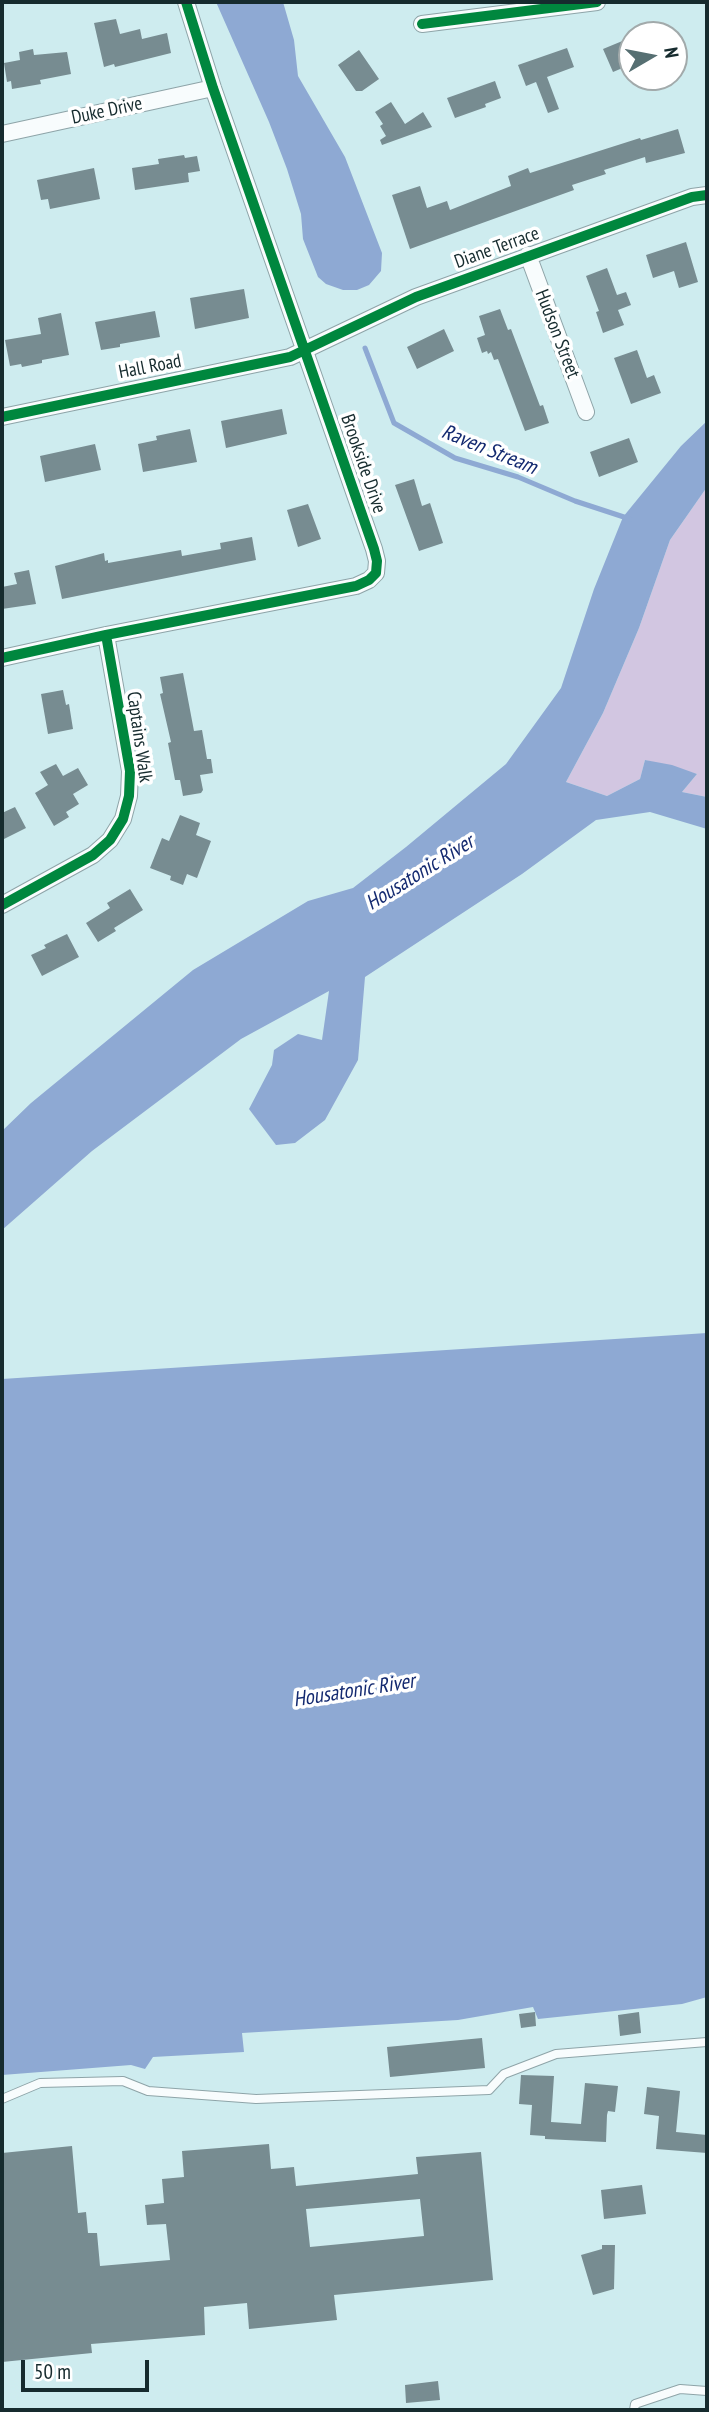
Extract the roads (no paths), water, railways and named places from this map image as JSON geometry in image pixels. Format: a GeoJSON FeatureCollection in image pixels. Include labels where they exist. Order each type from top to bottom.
{"type":"FeatureCollection","features":[{"type":"Feature","properties":{"kind":"street","name":"Brookside Drive"},"geometry":{"type":"LineString","coordinates":[[2,658],[356,586],[373,577],[377,567],[376,555],[213,88],[186,2]]}},
{"type":"Feature","properties":{"kind":"street"},"geometry":{"type":"LineString","coordinates":[[422,24],[597,2]]}},
{"type":"Feature","properties":{"kind":"street","name":"Duke Drive"},"geometry":{"type":"LineString","coordinates":[[2,134],[213,88]]}},
{"type":"Feature","properties":{"kind":"street","name":"Diane Terrace"},"geometry":{"type":"LineString","coordinates":[[304,351],[416,297],[692,197],[707,195]]}},
{"type":"Feature","properties":{"kind":"street","name":"Hudson Street"},"geometry":{"type":"LineString","coordinates":[[528,255],[586,412]]}},
{"type":"Feature","properties":{"kind":"street","name":"Hall Road"},"geometry":{"type":"LineString","coordinates":[[2,416],[290,357],[304,351]]}},
{"type":"Feature","properties":{"kind":"street","name":"Captains Walk"},"geometry":{"type":"LineString","coordinates":[[2,905],[102,849],[117,829],[127,809],[130,771],[106,635]]}},
{"type":"Feature","properties":{"kind":"lane"},"geometry":{"type":"LineString","coordinates":[[2,2099],[40,2083],[123,2081],[148,2091],[257,2099],[489,2090],[504,2074],[556,2054],[707,2042]]}},
{"type":"Feature","properties":{"kind":"lane"},"geometry":{"type":"LineString","coordinates":[[634,2410],[635,2404],[680,2389],[707,2391]]}},
{"type":"Feature","properties":{"kind":"water"},"geometry":{"type":"Polygon","coordinates":[[[216,2],[283,2],[294,40],[298,76],[345,157],[382,253],[381,271],[369,285],[357,290],[343,290],[326,284],[318,277],[303,239],[301,214],[287,169],[216,2]]]}},
{"type":"Feature","properties":{"kind":"water","name":"Housatonic River"},"geometry":{"type":"Polygon","coordinates":[[[707,421],[707,487],[670,540],[639,628],[603,713],[566,782],[607,796],[640,779],[645,760],[672,765],[697,774],[682,792],[707,797],[707,829],[650,812],[596,820],[522,874],[365,977],[358,1060],[325,1120],[295,1143],[276,1145],[249,1109],[272,1065],[274,1050],[298,1034],[322,1040],[329,991],[241,1039],[92,1151],[2,1230],[2,1131],[31,1103],[193,970],[308,901],[353,888],[506,764],[561,688],[594,589],[623,517],[681,446],[707,421]]]}},
{"type":"Feature","properties":{"kind":"water","name":"Housatonic River"},"geometry":{"type":"Polygon","coordinates":[[[707,1333],[707,1997],[682,2004],[538,2019],[533,2007],[458,2020],[242,2033],[244,2052],[153,2057],[145,2069],[131,2065],[2,2075],[2,1379],[707,1333]]]}},
{"type":"Feature","properties":{"kind":"waterway","name":"Raven Stream"},"geometry":{"type":"LineString","coordinates":[[365,348],[394,423],[455,458],[518,477],[575,501],[630,519]]}}]}
